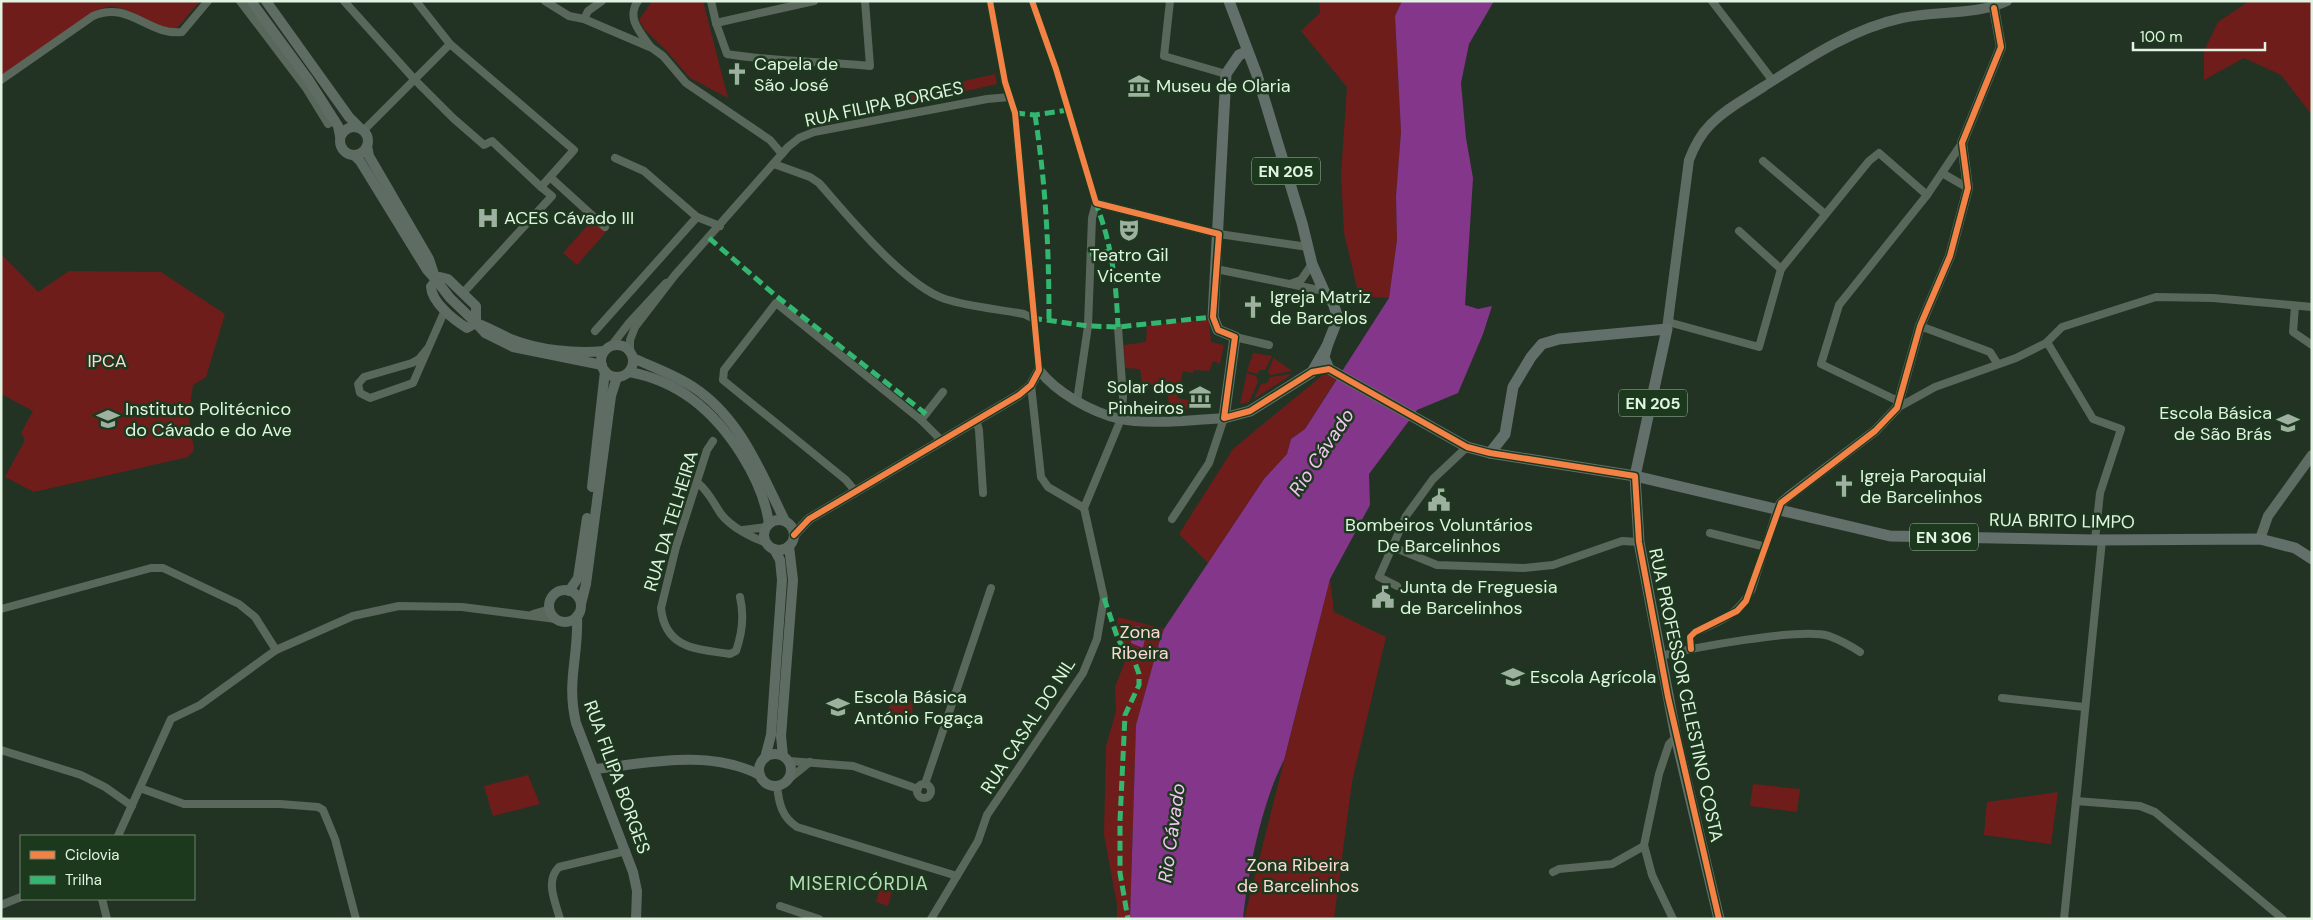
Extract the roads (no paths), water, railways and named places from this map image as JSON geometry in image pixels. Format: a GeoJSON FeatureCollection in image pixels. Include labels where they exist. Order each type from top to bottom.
{"type":"FeatureCollection","features":[{"type":"Feature","properties":{"kind":"main road"},"geometry":{"type":"LineString","coordinates":[[251,1],[334,120],[340,136],[339,142],[342,149],[354,155],[360,161],[427,270],[453,302],[485,333],[513,348],[603,368],[617,377]]}},
{"type":"Feature","properties":{"kind":"main road"},"geometry":{"type":"LineString","coordinates":[[266,1],[349,117],[368,137],[369,156],[429,259],[436,280]]}},
{"type":"Feature","properties":{"kind":"main road","name":"EN 205"},"geometry":{"type":"LineString","coordinates":[[1224,418],[1250,411],[1312,372],[1331,370],[1324,357],[1338,318],[1333,303],[1324,291],[1312,264],[1260,84],[1229,1]]}},
{"type":"Feature","properties":{"kind":"main road"},"geometry":{"type":"LineString","coordinates":[[1777,510],[1781,503],[1789,496],[1875,431],[1898,404],[1920,326],[1950,256],[1968,188],[1962,143],[2001,47],[1994,8],[2007,1]]}},
{"type":"Feature","properties":{"kind":"main road","name":"RUA PROFESSOR CELESTINO COSTA"},"geometry":{"type":"LineString","coordinates":[[1719,919],[1676,737],[1638,542],[1635,476],[1668,326],[1689,160],[1697,142],[1710,124],[1726,110],[1822,50],[1869,27],[1904,18],[1994,8]]}},
{"type":"Feature","properties":{"kind":"main road"},"geometry":{"type":"LineString","coordinates":[[595,769],[688,760],[742,766],[760,775],[766,784],[777,786],[789,779],[792,770],[786,758],[781,736],[793,580],[789,546],[794,535],[809,520],[1019,395],[1031,385],[1039,370],[1047,381],[1077,401],[1121,419],[1224,418],[1235,337],[1218,330],[1213,317],[1219,234],[1226,74],[1239,55],[1248,51]]}},
{"type":"Feature","properties":{"kind":"main road"},"geometry":{"type":"LineString","coordinates":[[340,136],[349,127],[361,129]]}},
{"type":"Feature","properties":{"kind":"main road"},"geometry":{"type":"LineString","coordinates":[[354,155],[364,152],[367,146]]}},
{"type":"Feature","properties":{"kind":"main road"},"geometry":{"type":"LineString","coordinates":[[440,277],[448,280],[476,306],[476,323],[467,328],[445,310],[431,291],[436,280],[440,277]]}},
{"type":"Feature","properties":{"kind":"main road"},"geometry":{"type":"LineString","coordinates":[[476,323],[529,345],[580,352],[621,345],[632,354],[699,391],[724,416],[755,457],[794,535]]}},
{"type":"Feature","properties":{"kind":"main road"},"geometry":{"type":"LineString","coordinates":[[1490,453],[1505,434],[1513,387],[1530,357],[1542,344],[1559,339],[1668,326]]}},
{"type":"Feature","properties":{"kind":"main road","name":"EN 205"},"geometry":{"type":"LineString","coordinates":[[1312,372],[1327,346]]}},
{"type":"Feature","properties":{"kind":"main road"},"geometry":{"type":"LineString","coordinates":[[569,591],[578,578],[590,503],[603,368],[608,348]]}},
{"type":"Feature","properties":{"kind":"main road"},"geometry":{"type":"LineString","coordinates":[[629,372],[632,354]]}},
{"type":"Feature","properties":{"kind":"main road","name":"RUA BRITO LIMPO"},"geometry":{"type":"LineString","coordinates":[[1331,370],[1467,447],[1490,453],[1635,476],[1890,536],[2098,540],[2260,540],[2295,548],[2312,559]]}},
{"type":"Feature","properties":{"kind":"main road"},"geometry":{"type":"LineString","coordinates":[[558,620],[570,621],[577,616],[586,584],[611,396],[617,377],[629,372],[650,376],[668,384],[692,399],[731,440],[759,484],[766,506],[768,526]]}},
{"type":"Feature","properties":{"kind":"main road"},"geometry":{"type":"LineString","coordinates":[[2260,540],[2268,516],[2312,455]]}},
{"type":"Feature","properties":{"kind":"main road"},"geometry":{"type":"LineString","coordinates":[[760,775],[771,735],[782,580],[780,560],[764,534],[768,526],[777,520],[786,522],[809,520]]}},
{"type":"Feature","properties":{"kind":"main road"},"geometry":{"type":"LineString","coordinates":[[771,546],[783,549],[789,546]]}},
{"type":"Feature","properties":{"kind":"main road"},"geometry":{"type":"LineString","coordinates":[[576,646],[571,632],[558,620],[550,609],[554,595],[561,591],[569,591],[577,596],[581,604]]}},
{"type":"Feature","properties":{"kind":"main road","name":"RUA FILIPA BORGES"},"geometry":{"type":"LineString","coordinates":[[577,616],[576,646],[571,680],[571,703],[576,723],[626,851],[637,891],[636,919]]}},
{"type":"Feature","properties":{"kind":"main road"},"geometry":{"type":"LineString","coordinates":[[742,766],[763,760],[774,754],[786,758]]}},
{"type":"Feature","properties":{"kind":"street"},"geometry":{"type":"LineString","coordinates":[[1,80],[93,16],[106,10],[116,11],[171,33],[182,32],[208,1]]}},
{"type":"Feature","properties":{"kind":"street"},"geometry":{"type":"LineString","coordinates":[[240,1],[306,88],[328,124],[334,120]]}},
{"type":"Feature","properties":{"kind":"street"},"geometry":{"type":"LineString","coordinates":[[344,1],[452,118],[484,145],[492,141],[552,196],[463,293]]}},
{"type":"Feature","properties":{"kind":"street"},"geometry":{"type":"LineString","coordinates":[[416,1],[450,44],[574,150],[541,187]]}},
{"type":"Feature","properties":{"kind":"street"},"geometry":{"type":"LineString","coordinates":[[545,1],[570,16],[584,19],[652,48],[663,56],[686,83],[770,140],[782,154]]}},
{"type":"Feature","properties":{"kind":"street"},"geometry":{"type":"LineString","coordinates":[[584,19],[588,11],[602,1]]}},
{"type":"Feature","properties":{"kind":"street"},"geometry":{"type":"LineString","coordinates":[[638,1],[634,8],[633,20],[652,48]]}},
{"type":"Feature","properties":{"kind":"street"},"geometry":{"type":"LineString","coordinates":[[711,1],[716,23],[727,54],[764,60],[806,60],[870,66],[865,1]]}},
{"type":"Feature","properties":{"kind":"street"},"geometry":{"type":"LineString","coordinates":[[716,23],[814,1]]}},
{"type":"Feature","properties":{"kind":"street"},"geometry":{"type":"LineString","coordinates":[[990,1],[1015,113],[1028,240],[1032,318],[1039,370]]}},
{"type":"Feature","properties":{"kind":"street"},"geometry":{"type":"LineString","coordinates":[[1170,1],[1164,56],[1226,74]]}},
{"type":"Feature","properties":{"kind":"street"},"geometry":{"type":"LineString","coordinates":[[1712,1],[1773,81]]}},
{"type":"Feature","properties":{"kind":"street"},"geometry":{"type":"LineString","coordinates":[[361,129],[415,80],[450,44]]}},
{"type":"Feature","properties":{"kind":"street","name":"RUA FILIPA BORGES"},"geometry":{"type":"LineString","coordinates":[[632,354],[630,340],[635,327],[675,275],[782,154],[799,138],[814,132],[987,99],[1010,97]]}},
{"type":"Feature","properties":{"kind":"street"},"geometry":{"type":"LineString","coordinates":[[1962,143],[1926,194],[1839,304],[1821,364],[1898,404],[1935,387],[1997,363],[2016,358],[2047,342],[2062,327],[2156,297],[2213,298],[2312,307]]}},
{"type":"Feature","properties":{"kind":"street"},"geometry":{"type":"LineString","coordinates":[[1668,326],[1760,347],[1782,269],[1824,214],[1874,155],[1879,153],[1926,194]]}},
{"type":"Feature","properties":{"kind":"street"},"geometry":{"type":"LineString","coordinates":[[615,158],[644,171],[697,217],[720,226]]}},
{"type":"Feature","properties":{"kind":"street"},"geometry":{"type":"LineString","coordinates":[[1763,161],[1824,214]]}},
{"type":"Feature","properties":{"kind":"street"},"geometry":{"type":"LineString","coordinates":[[774,164],[810,177],[819,184],[893,262],[932,293],[944,298],[1024,314],[1032,318]]}},
{"type":"Feature","properties":{"kind":"street"},"geometry":{"type":"LineString","coordinates":[[1942,173],[1968,188]]}},
{"type":"Feature","properties":{"kind":"street"},"geometry":{"type":"LineString","coordinates":[[550,177],[605,227]]}},
{"type":"Feature","properties":{"kind":"street"},"geometry":{"type":"LineString","coordinates":[[1077,401],[1088,326],[1092,218],[1096,203],[1219,234],[1308,247]]}},
{"type":"Feature","properties":{"kind":"street"},"geometry":{"type":"LineString","coordinates":[[595,331],[697,217]]}},
{"type":"Feature","properties":{"kind":"street"},"geometry":{"type":"LineString","coordinates":[[1738,230],[1782,269]]}},
{"type":"Feature","properties":{"kind":"street"},"geometry":{"type":"LineString","coordinates":[[1290,284],[1301,280],[1312,264]]}},
{"type":"Feature","properties":{"kind":"street"},"geometry":{"type":"LineString","coordinates":[[1216,269],[1324,291]]}},
{"type":"Feature","properties":{"kind":"street","name":"RUA FILIPA BORGES"},"geometry":{"type":"LineString","coordinates":[[608,348],[656,292],[675,275]]}},
{"type":"Feature","properties":{"kind":"street"},"geometry":{"type":"LineString","coordinates":[[856,492],[846,480],[723,380],[724,370],[776,303],[921,420],[941,440]]}},
{"type":"Feature","properties":{"kind":"street"},"geometry":{"type":"LineString","coordinates":[[2295,306],[2293,332],[2312,345]]}},
{"type":"Feature","properties":{"kind":"street"},"geometry":{"type":"LineString","coordinates":[[428,348],[412,363],[364,377],[358,384],[360,393],[370,398],[410,386],[416,380],[445,310]]}},
{"type":"Feature","properties":{"kind":"street"},"geometry":{"type":"LineString","coordinates":[[1920,326],[1990,352],[1997,363]]}},
{"type":"Feature","properties":{"kind":"street"},"geometry":{"type":"LineString","coordinates":[[1031,385],[1041,477],[1048,487],[1084,508],[1121,419],[1123,397],[1118,327]]}},
{"type":"Feature","properties":{"kind":"street"},"geometry":{"type":"LineString","coordinates":[[1235,337],[1269,345]]}},
{"type":"Feature","properties":{"kind":"street"},"geometry":{"type":"LineString","coordinates":[[2047,342],[2093,419],[2121,428],[2100,493],[2098,540],[2084,707],[2064,919]]}},
{"type":"Feature","properties":{"kind":"street"},"geometry":{"type":"LineString","coordinates":[[921,420],[943,392]]}},
{"type":"Feature","properties":{"kind":"street"},"geometry":{"type":"LineString","coordinates":[[1172,519],[1209,463],[1224,418]]}},
{"type":"Feature","properties":{"kind":"street"},"geometry":{"type":"LineString","coordinates":[[976,420],[979,430],[983,493]]}},
{"type":"Feature","properties":{"kind":"street","name":"RUA DA TELHEIRA"},"geometry":{"type":"LineString","coordinates":[[713,441],[707,450],[698,483],[676,546],[660,608],[665,625],[679,642],[690,648],[730,654],[736,651],[738,645],[743,612],[740,598]]}},
{"type":"Feature","properties":{"kind":"street"},"geometry":{"type":"LineString","coordinates":[[1396,586],[1379,577],[1406,516],[1433,479],[1467,447]]}},
{"type":"Feature","properties":{"kind":"street"},"geometry":{"type":"LineString","coordinates":[[698,483],[708,491],[726,518],[771,546]]}},
{"type":"Feature","properties":{"kind":"street","name":"RUA CASAL DO NIL"},"geometry":{"type":"LineString","coordinates":[[931,919],[978,841],[987,815],[1083,673],[1097,639],[1104,598],[1084,508]]}},
{"type":"Feature","properties":{"kind":"street"},"geometry":{"type":"LineString","coordinates":[[1691,650],[1690,637],[1695,632],[1737,612],[1746,601],[1766,547],[1777,510]]}},
{"type":"Feature","properties":{"kind":"street"},"geometry":{"type":"LineString","coordinates":[[743,530],[768,526]]}},
{"type":"Feature","properties":{"kind":"street"},"geometry":{"type":"LineString","coordinates":[[1710,533],[1766,547]]}},
{"type":"Feature","properties":{"kind":"street"},"geometry":{"type":"LineString","coordinates":[[1392,547],[1437,565],[1523,568],[1553,564],[1622,541],[1638,542]]}},
{"type":"Feature","properties":{"kind":"street"},"geometry":{"type":"LineString","coordinates":[[1,608],[151,568],[163,568],[239,604],[256,617],[276,650]]}},
{"type":"Feature","properties":{"kind":"street"},"geometry":{"type":"LineString","coordinates":[[786,758],[853,766],[921,786],[991,588]]}},
{"type":"Feature","properties":{"kind":"street"},"geometry":{"type":"LineString","coordinates":[[118,835],[171,719],[200,705],[276,650],[353,616],[400,606],[462,607],[558,620]]}},
{"type":"Feature","properties":{"kind":"street"},"geometry":{"type":"LineString","coordinates":[[528,616],[550,609]]}},
{"type":"Feature","properties":{"kind":"street"},"geometry":{"type":"LineString","coordinates":[[1660,656],[1807,634],[1828,636],[1860,652]]}},
{"type":"Feature","properties":{"kind":"street"},"geometry":{"type":"LineString","coordinates":[[2002,698],[2084,707]]}},
{"type":"Feature","properties":{"kind":"street"},"geometry":{"type":"LineString","coordinates":[[1673,919],[1652,875],[1644,846],[1659,774],[1669,744],[1676,737]]}},
{"type":"Feature","properties":{"kind":"street"},"geometry":{"type":"LineString","coordinates":[[1,750],[80,775],[105,787],[132,806]]}},
{"type":"Feature","properties":{"kind":"street"},"geometry":{"type":"LineString","coordinates":[[789,779],[810,762]]}},
{"type":"Feature","properties":{"kind":"street"},"geometry":{"type":"LineString","coordinates":[[777,786],[782,811],[788,821],[797,827],[957,876]]}},
{"type":"Feature","properties":{"kind":"street"},"geometry":{"type":"LineString","coordinates":[[140,788],[184,804],[280,804],[318,807],[323,810],[335,839],[356,919]]}},
{"type":"Feature","properties":{"kind":"street"},"geometry":{"type":"LineString","coordinates":[[2076,801],[2140,806],[2154,812],[2283,919]]}},
{"type":"Feature","properties":{"kind":"street"},"geometry":{"type":"LineString","coordinates":[[1553,872],[1559,869],[1612,864],[1644,846]]}},
{"type":"Feature","properties":{"kind":"street"},"geometry":{"type":"LineString","coordinates":[[560,919],[550,881],[552,874],[559,867],[626,851]]}},
{"type":"Feature","properties":{"kind":"street"},"geometry":{"type":"LineString","coordinates":[[1,905],[20,896]]}},
{"type":"Feature","properties":{"kind":"street"},"geometry":{"type":"LineString","coordinates":[[102,900],[107,919]]}},
{"type":"Feature","properties":{"kind":"street"},"geometry":{"type":"LineString","coordinates":[[780,906],[819,919]]}},
{"type":"Feature","properties":{"kind":"water","name":"Rio Cávado"},"geometry":{"type":"Polygon","coordinates":[[[1402,1],[1494,1],[1469,44],[1461,83],[1466,138],[1473,178],[1465,305],[1478,309],[1492,306],[1483,334],[1458,393],[1417,410],[1369,474],[1370,505],[1330,579],[1284,760],[1269,796],[1257,837],[1248,880],[1243,919],[1130,919],[1136,725],[1164,629],[1264,479],[1287,454],[1291,439],[1305,429],[1389,298],[1397,240],[1396,196],[1401,132],[1395,16],[1402,1]]]}},
{"type":"Feature","properties":{"kind":"water"},"geometry":{"type":"Polygon","coordinates":[[[1135,626],[1147,628],[1143,648],[1131,643],[1135,626]]]}},
{"type":"Feature","properties":{"kind":"place","name":"Capela de São José"},"geometry":{"type":"Point","coordinates":[737,74]}},
{"type":"Feature","properties":{"kind":"place","name":"Museu de Olaria"},"geometry":{"type":"Point","coordinates":[1139,86]}},
{"type":"Feature","properties":{"kind":"place","name":"ACES Cávado III"},"geometry":{"type":"Point","coordinates":[488,218]}},
{"type":"Feature","properties":{"kind":"place","name":"Teatro Gil Vicente"},"geometry":{"type":"Point","coordinates":[1129,230]}},
{"type":"Feature","properties":{"kind":"place","name":"Igreja Matriz de Barcelos"},"geometry":{"type":"Point","coordinates":[1253,307]}},
{"type":"Feature","properties":{"kind":"place","name":"Solar dos Pinheiros"},"geometry":{"type":"Point","coordinates":[1200,397]}},
{"type":"Feature","properties":{"kind":"place","name":"Instituto Politécnico do Cávado e do Ave"},"geometry":{"type":"Point","coordinates":[108,419]}},
{"type":"Feature","properties":{"kind":"place","name":"Escola Básica de São Brás"},"geometry":{"type":"Point","coordinates":[2288,423]}},
{"type":"Feature","properties":{"kind":"place","name":"Igreja Paroquial de Barcelinhos"},"geometry":{"type":"Point","coordinates":[1844,486]}},
{"type":"Feature","properties":{"kind":"place","name":"Bombeiros Voluntários De Barcelinhos"},"geometry":{"type":"Point","coordinates":[1439,500]}},
{"type":"Feature","properties":{"kind":"place","name":"Junta de Freguesia de Barcelinhos"},"geometry":{"type":"Point","coordinates":[1383,597]}},
{"type":"Feature","properties":{"kind":"place","name":"Escola Agrícola"},"geometry":{"type":"Point","coordinates":[1513,677]}},
{"type":"Feature","properties":{"kind":"place","name":"Escola Básica António Fogaça"},"geometry":{"type":"Point","coordinates":[838,707]}},
{"type":"Feature","properties":{"kind":"district","name":"MISERICÓRDIA"},"geometry":{"type":"Point","coordinates":[859,883]}},
{"type":"Feature","properties":{"kind":"park label","name":"IPCA"},"geometry":{"type":"Point","coordinates":[107,361]}},
{"type":"Feature","properties":{"kind":"park label","name":"Zona Ribeira"},"geometry":{"type":"Point","coordinates":[1140,642]}},
{"type":"Feature","properties":{"kind":"park label","name":"Zona Ribeira de Barcelinhos"},"geometry":{"type":"Point","coordinates":[1298,875]}}]}
